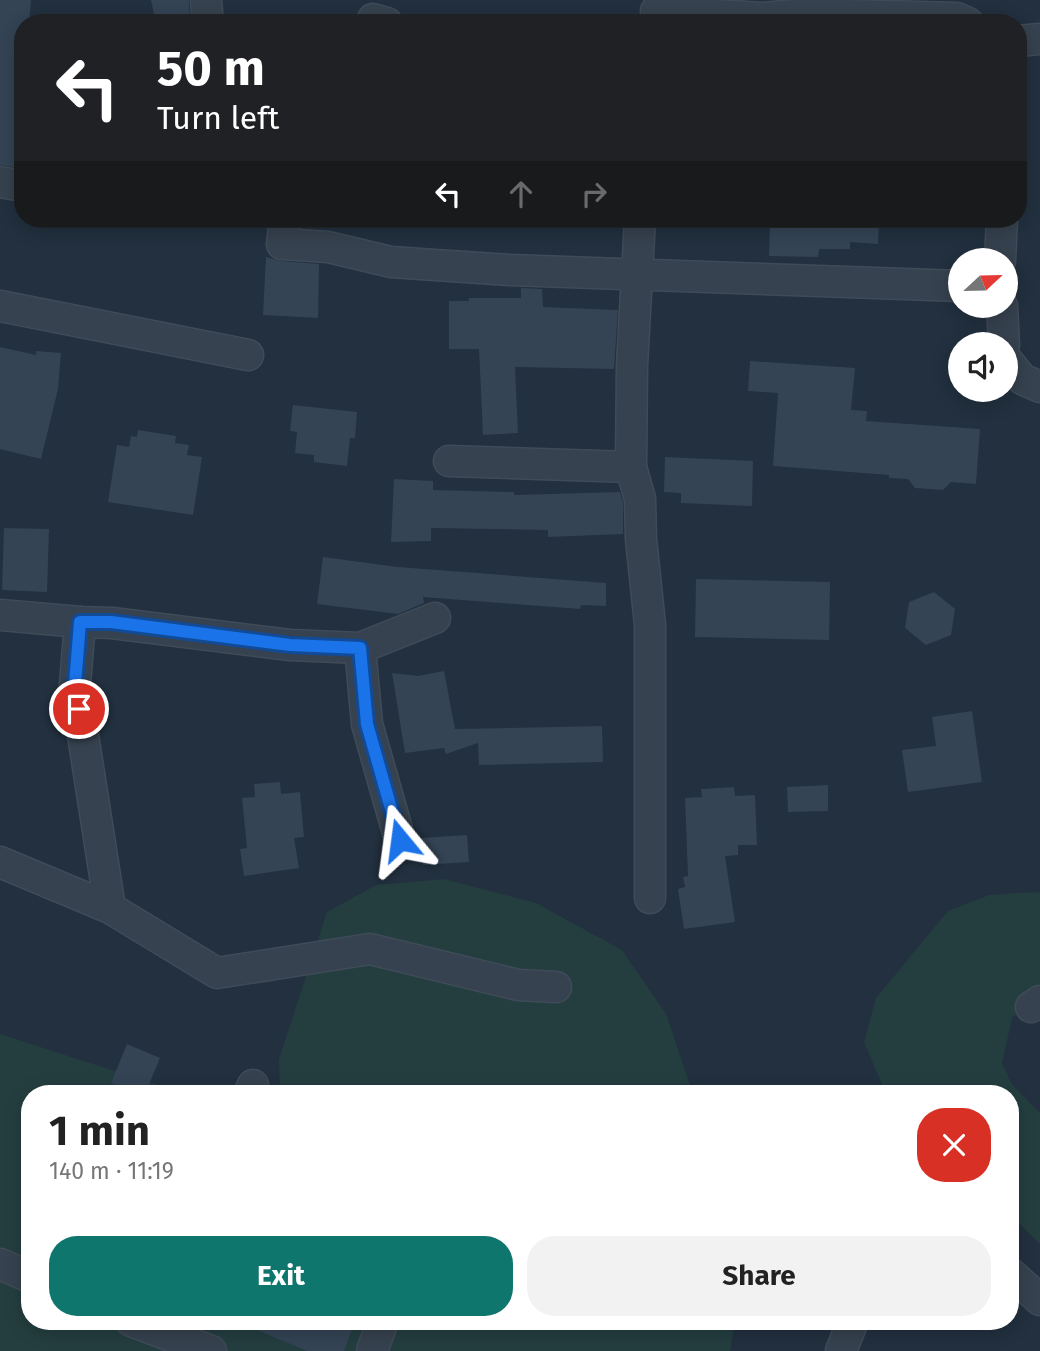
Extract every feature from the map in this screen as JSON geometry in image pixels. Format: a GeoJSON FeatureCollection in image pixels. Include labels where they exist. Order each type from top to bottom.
{"type":"FeatureCollection","features":[{"type":"Feature","properties":{"kind":"street"},"geometry":{"type":"LineString","coordinates":[[656,11],[701,14]]}},
{"type":"Feature","properties":{"kind":"street"},"geometry":{"type":"LineString","coordinates":[[284,228],[282,244],[328,247],[391,262],[636,276],[948,286]]}},
{"type":"Feature","properties":{"kind":"street"},"geometry":{"type":"LineString","coordinates":[[639,228],[632,366],[631,467],[640,499],[641,539],[650,625],[650,898]]}},
{"type":"Feature","properties":{"kind":"street"},"geometry":{"type":"LineString","coordinates":[[1001,248],[1002,228]]}},
{"type":"Feature","properties":{"kind":"street"},"geometry":{"type":"LineString","coordinates":[[0,306],[248,355]]}},
{"type":"Feature","properties":{"kind":"street"},"geometry":{"type":"LineString","coordinates":[[1018,374],[1022,379],[1040,387]]}},
{"type":"Feature","properties":{"kind":"street"},"geometry":{"type":"LineString","coordinates":[[449,461],[631,467]]}},
{"type":"Feature","properties":{"kind":"street"},"geometry":{"type":"LineString","coordinates":[[0,615],[111,622],[290,645],[360,648],[435,618]]}},
{"type":"Feature","properties":{"kind":"street"},"geometry":{"type":"LineString","coordinates":[[80,622],[75,684],[110,908]]}},
{"type":"Feature","properties":{"kind":"street"},"geometry":{"type":"LineString","coordinates":[[360,648],[367,724],[400,840]]}},
{"type":"Feature","properties":{"kind":"street"},"geometry":{"type":"LineString","coordinates":[[0,862],[110,908],[217,973],[370,949],[518,985],[556,987]]}},
{"type":"Feature","properties":{"kind":"street"},"geometry":{"type":"LineString","coordinates":[[0,1264],[21,1273]]}},
{"type":"Feature","properties":{"kind":"street"},"geometry":{"type":"LineString","coordinates":[[1019,1281],[1040,1300]]}},
{"type":"Feature","properties":{"kind":"street"},"geometry":{"type":"LineString","coordinates":[[158,1330],[211,1351]]}},
{"type":"Feature","properties":{"kind":"street"},"geometry":{"type":"LineString","coordinates":[[372,1351],[380,1330]]}},
{"type":"Feature","properties":{"kind":"street"},"geometry":{"type":"LineString","coordinates":[[841,1351],[849,1330]]}},
{"type":"Feature","properties":{"kind":"green space"},"geometry":{"type":"Polygon","coordinates":[[[444,879],[536,903],[622,950],[666,1014],[690,1085],[280,1085],[279,1059],[327,912],[376,885],[444,879]]]}},
{"type":"Feature","properties":{"kind":"green space"},"geometry":{"type":"Polygon","coordinates":[[[1040,893],[1040,994],[1012,1018],[1002,1064],[1013,1085],[882,1085],[864,1042],[876,998],[948,911],[989,895],[1040,893]]]}},
{"type":"Feature","properties":{"kind":"green space"},"geometry":{"type":"Polygon","coordinates":[[[0,1034],[158,1085],[21,1085],[21,1330],[734,1330],[730,1351],[0,1351],[0,1034]]]}},
{"type":"Feature","properties":{"kind":"green space"},"geometry":{"type":"Polygon","coordinates":[[[1019,1091],[1040,1113],[1040,1244],[1019,1224],[1019,1091]]]}},
{"type":"Feature","properties":{"kind":"building"},"geometry":{"type":"Polygon","coordinates":[[[0,0],[31,0],[30,14],[14,14],[14,167],[0,165],[0,0]]]}},
{"type":"Feature","properties":{"kind":"building"},"geometry":{"type":"Polygon","coordinates":[[[151,0],[189,0],[190,14],[154,14],[151,0]]]}},
{"type":"Feature","properties":{"kind":"building"},"geometry":{"type":"Polygon","coordinates":[[[770,228],[879,228],[878,244],[850,242],[850,249],[819,249],[818,257],[769,256],[770,228]]]}},
{"type":"Feature","properties":{"kind":"building"},"geometry":{"type":"Polygon","coordinates":[[[266,257],[319,264],[318,318],[263,315],[266,257]]]}},
{"type":"Feature","properties":{"kind":"building"},"geometry":{"type":"Polygon","coordinates":[[[521,288],[542,289],[543,307],[618,310],[614,369],[515,367],[518,433],[483,435],[479,349],[449,349],[449,301],[469,301],[469,298],[521,298],[521,288]]]}},
{"type":"Feature","properties":{"kind":"building"},"geometry":{"type":"Polygon","coordinates":[[[0,347],[36,355],[36,351],[61,353],[58,389],[41,459],[0,449],[0,347]]]}},
{"type":"Feature","properties":{"kind":"building"},"geometry":{"type":"Polygon","coordinates":[[[750,361],[855,368],[851,410],[867,411],[866,421],[980,429],[976,484],[951,482],[943,490],[915,488],[908,479],[889,478],[889,475],[773,466],[778,393],[748,391],[750,361]]]}},
{"type":"Feature","properties":{"kind":"building"},"geometry":{"type":"Polygon","coordinates":[[[293,405],[357,412],[355,438],[350,438],[347,466],[314,462],[314,455],[295,453],[297,432],[290,431],[293,405]]]}},
{"type":"Feature","properties":{"kind":"building"},"geometry":{"type":"Polygon","coordinates":[[[138,430],[176,436],[175,443],[189,445],[187,455],[202,457],[193,515],[108,502],[117,445],[129,447],[131,436],[137,437],[138,430]]]}},
{"type":"Feature","properties":{"kind":"building"},"geometry":{"type":"Polygon","coordinates":[[[665,457],[753,461],[752,506],[681,503],[681,493],[664,492],[665,457]]]}},
{"type":"Feature","properties":{"kind":"building"},"geometry":{"type":"Polygon","coordinates":[[[394,479],[433,481],[433,490],[514,492],[514,495],[620,492],[623,502],[623,534],[548,537],[548,530],[431,528],[431,541],[391,542],[394,479]]]}},
{"type":"Feature","properties":{"kind":"building"},"geometry":{"type":"Polygon","coordinates":[[[4,528],[49,529],[47,592],[2,590],[4,528]]]}},
{"type":"Feature","properties":{"kind":"building"},"geometry":{"type":"Polygon","coordinates":[[[323,557],[398,567],[606,583],[606,606],[581,605],[580,609],[423,597],[424,603],[398,614],[317,604],[323,557]]]}},
{"type":"Feature","properties":{"kind":"building"},"geometry":{"type":"Polygon","coordinates":[[[696,579],[830,582],[829,640],[695,637],[696,579]]]}},
{"type":"Feature","properties":{"kind":"building"},"geometry":{"type":"Polygon","coordinates":[[[934,592],[955,609],[951,635],[926,645],[905,628],[909,602],[934,592]]]}},
{"type":"Feature","properties":{"kind":"building"},"geometry":{"type":"Polygon","coordinates":[[[444,671],[455,729],[602,726],[603,762],[479,765],[478,743],[446,754],[444,748],[405,753],[392,673],[418,676],[444,671]]]}},
{"type":"Feature","properties":{"kind":"building"},"geometry":{"type":"Polygon","coordinates":[[[972,711],[982,782],[908,792],[902,750],[936,746],[932,717],[972,711]]]}},
{"type":"Feature","properties":{"kind":"building"},"geometry":{"type":"Polygon","coordinates":[[[280,782],[281,794],[300,792],[304,837],[294,838],[299,868],[244,876],[240,849],[247,848],[242,798],[255,797],[254,784],[280,782]]]}},
{"type":"Feature","properties":{"kind":"building"},"geometry":{"type":"Polygon","coordinates":[[[828,785],[828,811],[788,812],[787,787],[828,785]]]}},
{"type":"Feature","properties":{"kind":"building"},"geometry":{"type":"Polygon","coordinates":[[[734,787],[735,796],[755,795],[757,845],[738,845],[738,855],[725,856],[735,922],[684,929],[678,889],[685,887],[683,877],[688,876],[685,798],[702,797],[701,789],[734,787]]]}},
{"type":"Feature","properties":{"kind":"building"},"geometry":{"type":"Polygon","coordinates":[[[467,835],[469,862],[423,865],[421,838],[467,835]]]}},
{"type":"Feature","properties":{"kind":"building"},"geometry":{"type":"Polygon","coordinates":[[[127,1044],[160,1058],[149,1085],[111,1083],[127,1044]]]}},
{"type":"Feature","properties":{"kind":"building"},"geometry":{"type":"Polygon","coordinates":[[[257,1330],[352,1330],[344,1351],[307,1351],[257,1330]]]}},
{"type":"Feature","properties":{"kind":"route"},"geometry":{"type":"LineString","coordinates":[[79,709],[75,684],[80,622],[111,622],[290,645],[360,648],[367,724],[400,840]]}}]}
